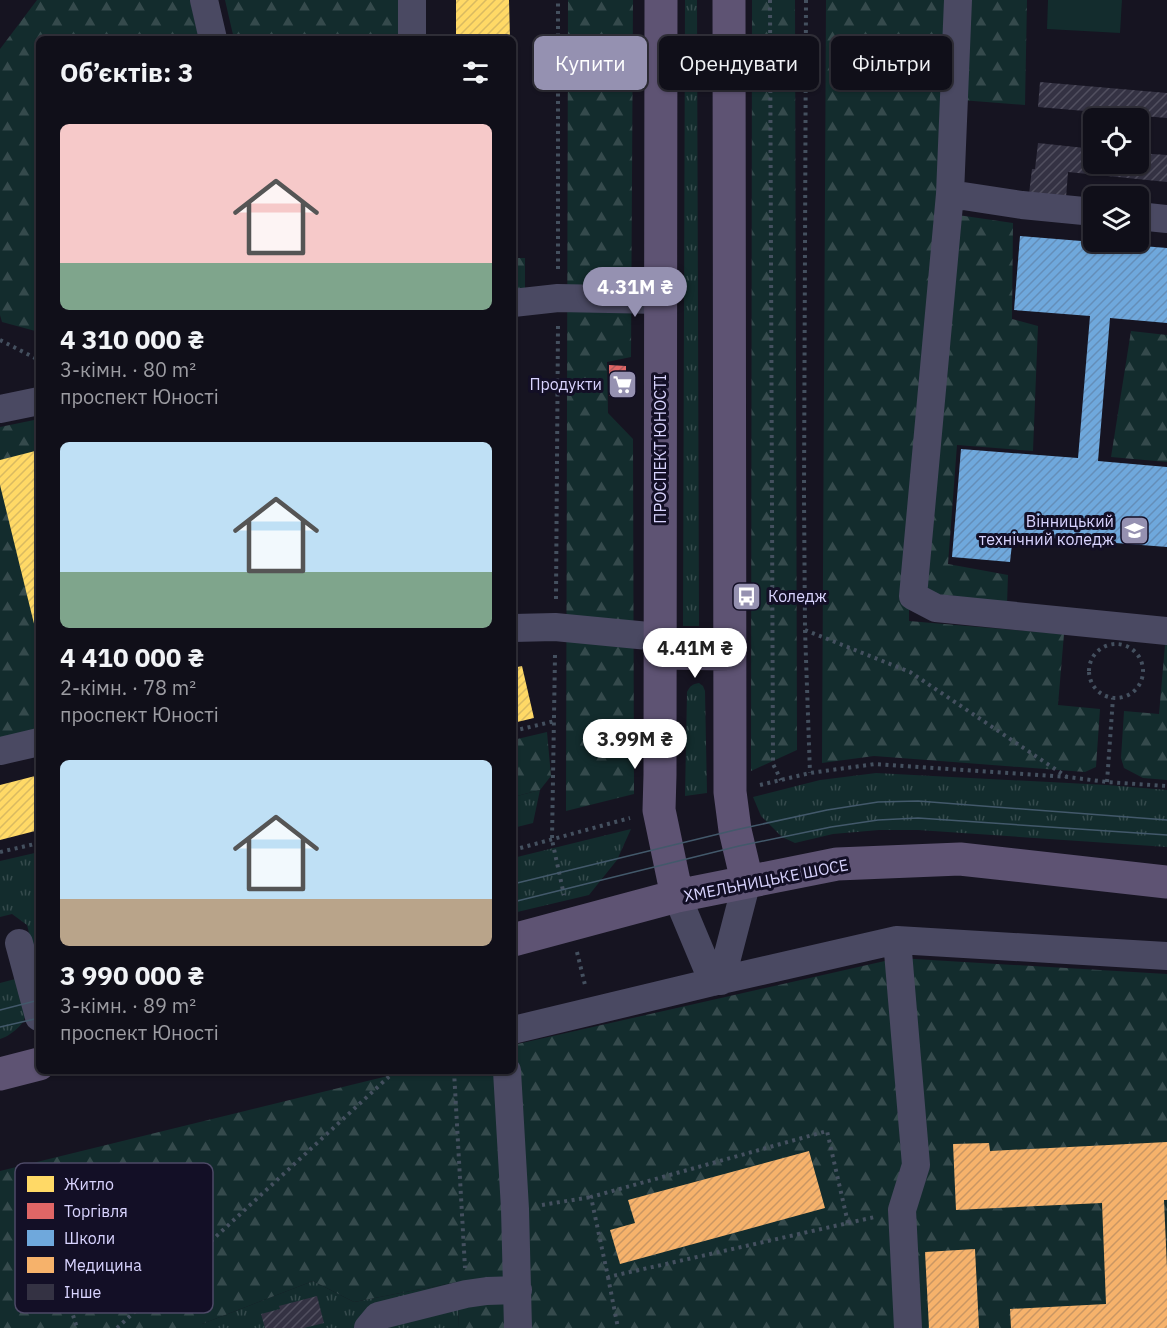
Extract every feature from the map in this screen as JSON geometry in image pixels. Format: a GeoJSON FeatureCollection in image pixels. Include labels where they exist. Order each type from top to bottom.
{"type":"FeatureCollection","features":[{"type":"Feature","properties":{"kind":"main road","name":"ПРОСПЕКТ ЮНОСТІ"},"geometry":{"type":"LineString","coordinates":[[661,0],[659,810],[677,897]]}},
{"type":"Feature","properties":{"kind":"main road"},"geometry":{"type":"LineString","coordinates":[[729,0],[730,792],[735,830],[747,881]]}},
{"type":"Feature","properties":{"kind":"main road"},"geometry":{"type":"LineString","coordinates":[[659,645],[730,654]]}},
{"type":"Feature","properties":{"kind":"main road","name":"ХМЕЛЬНИЦЬКЕ ШОСЕ"},"geometry":{"type":"LineString","coordinates":[[516,939],[677,897],[837,864],[960,859],[1167,882]]}},
{"type":"Feature","properties":{"kind":"main road"},"geometry":{"type":"LineString","coordinates":[[0,1074],[36,1065]]}},
{"type":"Feature","properties":{"kind":"lane"},"geometry":{"type":"LineString","coordinates":[[204,0],[212,36]]}},
{"type":"Feature","properties":{"kind":"lane"},"geometry":{"type":"LineString","coordinates":[[412,0],[412,36]]}},
{"type":"Feature","properties":{"kind":"lane"},"geometry":{"type":"LineString","coordinates":[[958,0],[950,194],[914,596],[936,608],[1167,631]]}},
{"type":"Feature","properties":{"kind":"lane"},"geometry":{"type":"LineString","coordinates":[[950,194],[1022,205],[1083,211]]}},
{"type":"Feature","properties":{"kind":"lane"},"geometry":{"type":"LineString","coordinates":[[1149,217],[1167,219]]}},
{"type":"Feature","properties":{"kind":"lane"},"geometry":{"type":"LineString","coordinates":[[516,303],[558,298],[660,300]]}},
{"type":"Feature","properties":{"kind":"lane"},"geometry":{"type":"LineString","coordinates":[[0,410],[36,402]]}},
{"type":"Feature","properties":{"kind":"lane"},"geometry":{"type":"LineString","coordinates":[[516,628],[555,627],[659,645]]}},
{"type":"Feature","properties":{"kind":"lane"},"geometry":{"type":"LineString","coordinates":[[0,751],[36,743]]}},
{"type":"Feature","properties":{"kind":"lane"},"geometry":{"type":"LineString","coordinates":[[717,982],[747,881]]}},
{"type":"Feature","properties":{"kind":"lane"},"geometry":{"type":"LineString","coordinates":[[677,897],[717,982]]}},
{"type":"Feature","properties":{"kind":"lane"},"geometry":{"type":"LineString","coordinates":[[897,940],[916,1165],[902,1210],[908,1328]]}},
{"type":"Feature","properties":{"kind":"lane"},"geometry":{"type":"LineString","coordinates":[[516,1029],[897,940],[1167,956]]}},
{"type":"Feature","properties":{"kind":"lane"},"geometry":{"type":"LineString","coordinates":[[20,943],[36,1005]]}},
{"type":"Feature","properties":{"kind":"lane"},"geometry":{"type":"LineString","coordinates":[[507,1074],[515,1209],[518,1328]]}},
{"type":"Feature","properties":{"kind":"lane"},"geometry":{"type":"LineString","coordinates":[[369,1328],[378,1316],[466,1294],[518,1290]]}},
{"type":"Feature","properties":{"kind":"path"},"geometry":{"type":"LineString","coordinates":[[552,840],[555,721],[558,0]]}},
{"type":"Feature","properties":{"kind":"path"},"geometry":{"type":"LineString","coordinates":[[770,0],[773,764],[781,780]]}},
{"type":"Feature","properties":{"kind":"path"},"geometry":{"type":"LineString","coordinates":[[806,0],[804,471],[805,630],[810,773]]}},
{"type":"Feature","properties":{"kind":"path"},"geometry":{"type":"LineString","coordinates":[[0,340],[36,358]]}},
{"type":"Feature","properties":{"kind":"path"},"geometry":{"type":"LineString","coordinates":[[805,630],[910,672],[1068,777]]}},
{"type":"Feature","properties":{"kind":"path"},"geometry":{"type":"LineString","coordinates":[[1118,644],[1135,652],[1143,669],[1142,679],[1131,694],[1123,698],[1113,698],[1096,691],[1091,683],[1089,664],[1100,649],[1118,644]]}},
{"type":"Feature","properties":{"kind":"path"},"geometry":{"type":"LineString","coordinates":[[1107,782],[1113,698]]}},
{"type":"Feature","properties":{"kind":"path"},"geometry":{"type":"LineString","coordinates":[[516,730],[555,721]]}},
{"type":"Feature","properties":{"kind":"path"},"geometry":{"type":"LineString","coordinates":[[754,786],[810,773],[875,764],[1167,786]]}},
{"type":"Feature","properties":{"kind":"path"},"geometry":{"type":"LineString","coordinates":[[516,849],[631,818]]}},
{"type":"Feature","properties":{"kind":"path"},"geometry":{"type":"LineString","coordinates":[[0,852],[36,844]]}},
{"type":"Feature","properties":{"kind":"path"},"geometry":{"type":"LineString","coordinates":[[213,1239],[392,1074]]}},
{"type":"Feature","properties":{"kind":"path"},"geometry":{"type":"LineString","coordinates":[[454,1074],[466,1294]]}},
{"type":"Feature","properties":{"kind":"path"},"geometry":{"type":"LineString","coordinates":[[515,1209],[591,1197],[827,1131],[848,1223]]}},
{"type":"Feature","properties":{"kind":"path"},"geometry":{"type":"LineString","coordinates":[[591,1197],[618,1328]]}},
{"type":"Feature","properties":{"kind":"path"},"geometry":{"type":"LineString","coordinates":[[608,1277],[902,1210]]}},
{"type":"Feature","properties":{"kind":"path"},"geometry":{"type":"LineString","coordinates":[[72,1313],[77,1328]]}},
{"type":"Feature","properties":{"kind":"path"},"geometry":{"type":"LineString","coordinates":[[117,1328],[133,1313]]}},
{"type":"Feature","properties":{"kind":"green space"},"geometry":{"type":"Polygon","coordinates":[[[37,0],[190,0],[198,36],[36,36],[36,331],[2,322],[0,315],[0,49],[37,0]]]}},
{"type":"Feature","properties":{"kind":"green space"},"geometry":{"type":"Polygon","coordinates":[[[225,0],[403,0],[402,36],[233,36],[225,0]]]}},
{"type":"Feature","properties":{"kind":"green space"},"geometry":{"type":"Polygon","coordinates":[[[568,0],[633,0],[633,36],[568,36],[568,0]]]}},
{"type":"Feature","properties":{"kind":"green space"},"geometry":{"type":"Polygon","coordinates":[[[685,0],[697,0],[697,36],[685,36],[685,0]]]}},
{"type":"Feature","properties":{"kind":"green space"},"geometry":{"type":"Polygon","coordinates":[[[752,0],[795,0],[795,36],[752,36],[752,0]]]}},
{"type":"Feature","properties":{"kind":"green space"},"geometry":{"type":"Polygon","coordinates":[[[826,0],[1027,0],[1025,105],[948,99],[937,212],[1013,223],[1012,319],[1038,326],[1033,451],[957,445],[948,564],[1008,575],[1007,605],[909,603],[909,621],[1064,634],[1058,705],[1100,709],[1096,767],[1085,772],[874,756],[822,763],[826,0]]]}},
{"type":"Feature","properties":{"kind":"green space"},"geometry":{"type":"Polygon","coordinates":[[[1048,0],[1122,0],[1120,33],[1047,29],[1048,0]]]}},
{"type":"Feature","properties":{"kind":"green space"},"geometry":{"type":"Polygon","coordinates":[[[568,90],[632,90],[631,357],[607,362],[608,413],[633,439],[634,794],[566,811],[568,90]]]}},
{"type":"Feature","properties":{"kind":"green space"},"geometry":{"type":"Polygon","coordinates":[[[685,90],[697,90],[699,626],[683,626],[685,90]]]}},
{"type":"Feature","properties":{"kind":"green space"},"geometry":{"type":"Polygon","coordinates":[[[752,90],[795,90],[797,750],[751,771],[752,90]]]}},
{"type":"Feature","properties":{"kind":"green space"},"geometry":{"type":"Polygon","coordinates":[[[516,258],[525,258],[525,289],[516,290],[516,258]]]}},
{"type":"Feature","properties":{"kind":"green space"},"geometry":{"type":"Polygon","coordinates":[[[1131,331],[1167,335],[1167,462],[1111,457],[1131,331]]]}},
{"type":"Feature","properties":{"kind":"green space"},"geometry":{"type":"Polygon","coordinates":[[[36,420],[36,734],[0,742],[0,427],[36,420]]]}},
{"type":"Feature","properties":{"kind":"green space"},"geometry":{"type":"Polygon","coordinates":[[[1165,645],[1167,645],[1167,780],[1143,778],[1124,768],[1121,758],[1124,711],[1159,714],[1165,645]]]}},
{"type":"Feature","properties":{"kind":"green space"},"geometry":{"type":"Polygon","coordinates":[[[699,683],[705,691],[707,793],[685,796],[687,692],[699,683]]]}},
{"type":"Feature","properties":{"kind":"green space"},"geometry":{"type":"Polygon","coordinates":[[[547,732],[551,776],[540,790],[516,796],[516,739],[547,732]]]}},
{"type":"Feature","properties":{"kind":"green space"},"geometry":{"type":"Polygon","coordinates":[[[876,773],[1167,790],[1167,847],[918,830],[879,830],[833,834],[795,843],[782,837],[761,816],[753,797],[820,780],[876,773]]]}},
{"type":"Feature","properties":{"kind":"green space"},"geometry":{"type":"Polygon","coordinates":[[[540,790],[533,823],[516,827],[516,796],[540,790]]]}},
{"type":"Feature","properties":{"kind":"green space"},"geometry":{"type":"Polygon","coordinates":[[[631,829],[617,860],[589,895],[516,912],[516,857],[631,829]]]}},
{"type":"Feature","properties":{"kind":"green space"},"geometry":{"type":"Polygon","coordinates":[[[36,853],[36,961],[27,925],[12,914],[0,917],[0,861],[36,853]]]}},
{"type":"Feature","properties":{"kind":"green space"},"geometry":{"type":"Polygon","coordinates":[[[898,958],[1167,974],[1167,1328],[459,1328],[457,1282],[354,1302],[313,1281],[202,1324],[202,1328],[0,1328],[0,1171],[15,1167],[15,1313],[213,1313],[213,1163],[33,1163],[396,1074],[516,1074],[516,1044],[898,958]]]}},
{"type":"Feature","properties":{"kind":"green space"},"geometry":{"type":"Polygon","coordinates":[[[19,978],[26,1014],[20,1026],[0,1039],[0,983],[19,978]]]}},
{"type":"Feature","properties":{"kind":"green space"},"geometry":{"type":"Polygon","coordinates":[[[313,1281],[354,1302],[457,1282],[459,1328],[202,1328],[202,1324],[313,1281]]]}},
{"type":"Feature","properties":{"kind":"building: Житло"},"geometry":{"type":"Polygon","coordinates":[[[456,0],[509,0],[510,36],[456,36],[456,0]]]}},
{"type":"Feature","properties":{"kind":"building: Житло"},"geometry":{"type":"Polygon","coordinates":[[[36,451],[36,632],[0,485],[0,460],[36,451]]]}},
{"type":"Feature","properties":{"kind":"building: Житло"},"geometry":{"type":"Polygon","coordinates":[[[522,666],[534,718],[516,722],[516,667],[522,666]]]}},
{"type":"Feature","properties":{"kind":"building: Житло"},"geometry":{"type":"Polygon","coordinates":[[[36,776],[36,831],[0,840],[0,785],[36,776]]]}},
{"type":"Feature","properties":{"kind":"building: Торгівля"},"geometry":{"type":"Polygon","coordinates":[[[609,365],[626,366],[626,396],[609,396],[609,365]]]}},
{"type":"Feature","properties":{"kind":"building: Школи"},"geometry":{"type":"Polygon","coordinates":[[[1020,236],[1083,241],[1083,252],[1149,252],[1149,247],[1167,248],[1167,323],[1110,318],[1098,461],[1167,467],[1167,547],[1013,535],[1010,562],[952,557],[961,449],[1078,458],[1090,316],[1014,310],[1020,236]]]}},
{"type":"Feature","properties":{"kind":"building: Медицина"},"geometry":{"type":"Polygon","coordinates":[[[1167,1142],[1167,1200],[1164,1200],[1167,1328],[1011,1328],[1010,1309],[1106,1304],[1102,1203],[956,1210],[953,1144],[989,1143],[990,1151],[1167,1142]]]}},
{"type":"Feature","properties":{"kind":"building: Медицина"},"geometry":{"type":"Polygon","coordinates":[[[809,1151],[825,1208],[620,1264],[610,1230],[635,1223],[628,1200],[809,1151]]]}},
{"type":"Feature","properties":{"kind":"building: Медицина"},"geometry":{"type":"Polygon","coordinates":[[[975,1249],[979,1328],[929,1328],[925,1252],[975,1249]]]}},
{"type":"Feature","properties":{"kind":"building: Інше"},"geometry":{"type":"Polygon","coordinates":[[[1040,82],[1167,93],[1167,118],[1149,116],[1149,108],[1083,108],[1083,111],[1038,107],[1040,82]]]}},
{"type":"Feature","properties":{"kind":"building: Інше"},"geometry":{"type":"Polygon","coordinates":[[[1038,143],[1083,148],[1083,174],[1068,172],[1066,198],[1029,194],[1032,169],[1035,169],[1038,143]]]}},
{"type":"Feature","properties":{"kind":"building: Інше"},"geometry":{"type":"Polygon","coordinates":[[[1149,154],[1167,155],[1167,182],[1088,174],[1149,174],[1149,154]]]}},
{"type":"Feature","properties":{"kind":"building: Інше"},"geometry":{"type":"Polygon","coordinates":[[[317,1296],[324,1323],[304,1328],[265,1328],[261,1314],[280,1309],[279,1306],[317,1296]]]}},
{"type":"Feature","properties":{"kind":"tram line"},"geometry":{"type":"LineString","coordinates":[[516,883],[735,830],[827,810],[878,802],[918,801],[1167,820]]}},
{"type":"Feature","properties":{"kind":"tram line"},"geometry":{"type":"LineString","coordinates":[[516,901],[739,846],[878,820],[918,818],[1167,835]]}},
{"type":"Feature","properties":{"kind":"tram line"},"geometry":{"type":"LineString","coordinates":[[0,1010],[36,1001]]}},
{"type":"Feature","properties":{"kind":"tram line"},"geometry":{"type":"LineString","coordinates":[[0,1027],[36,1019]]}},
{"type":"Feature","properties":{"kind":"place","name":"Продукти"},"geometry":{"type":"Point","coordinates":[623,384]}},
{"type":"Feature","properties":{"kind":"place","name":"Вінницький технічний коледж"},"geometry":{"type":"Point","coordinates":[1135,530]}},
{"type":"Feature","properties":{"kind":"place","name":"Коледж"},"geometry":{"type":"Point","coordinates":[747,596]}}]}
